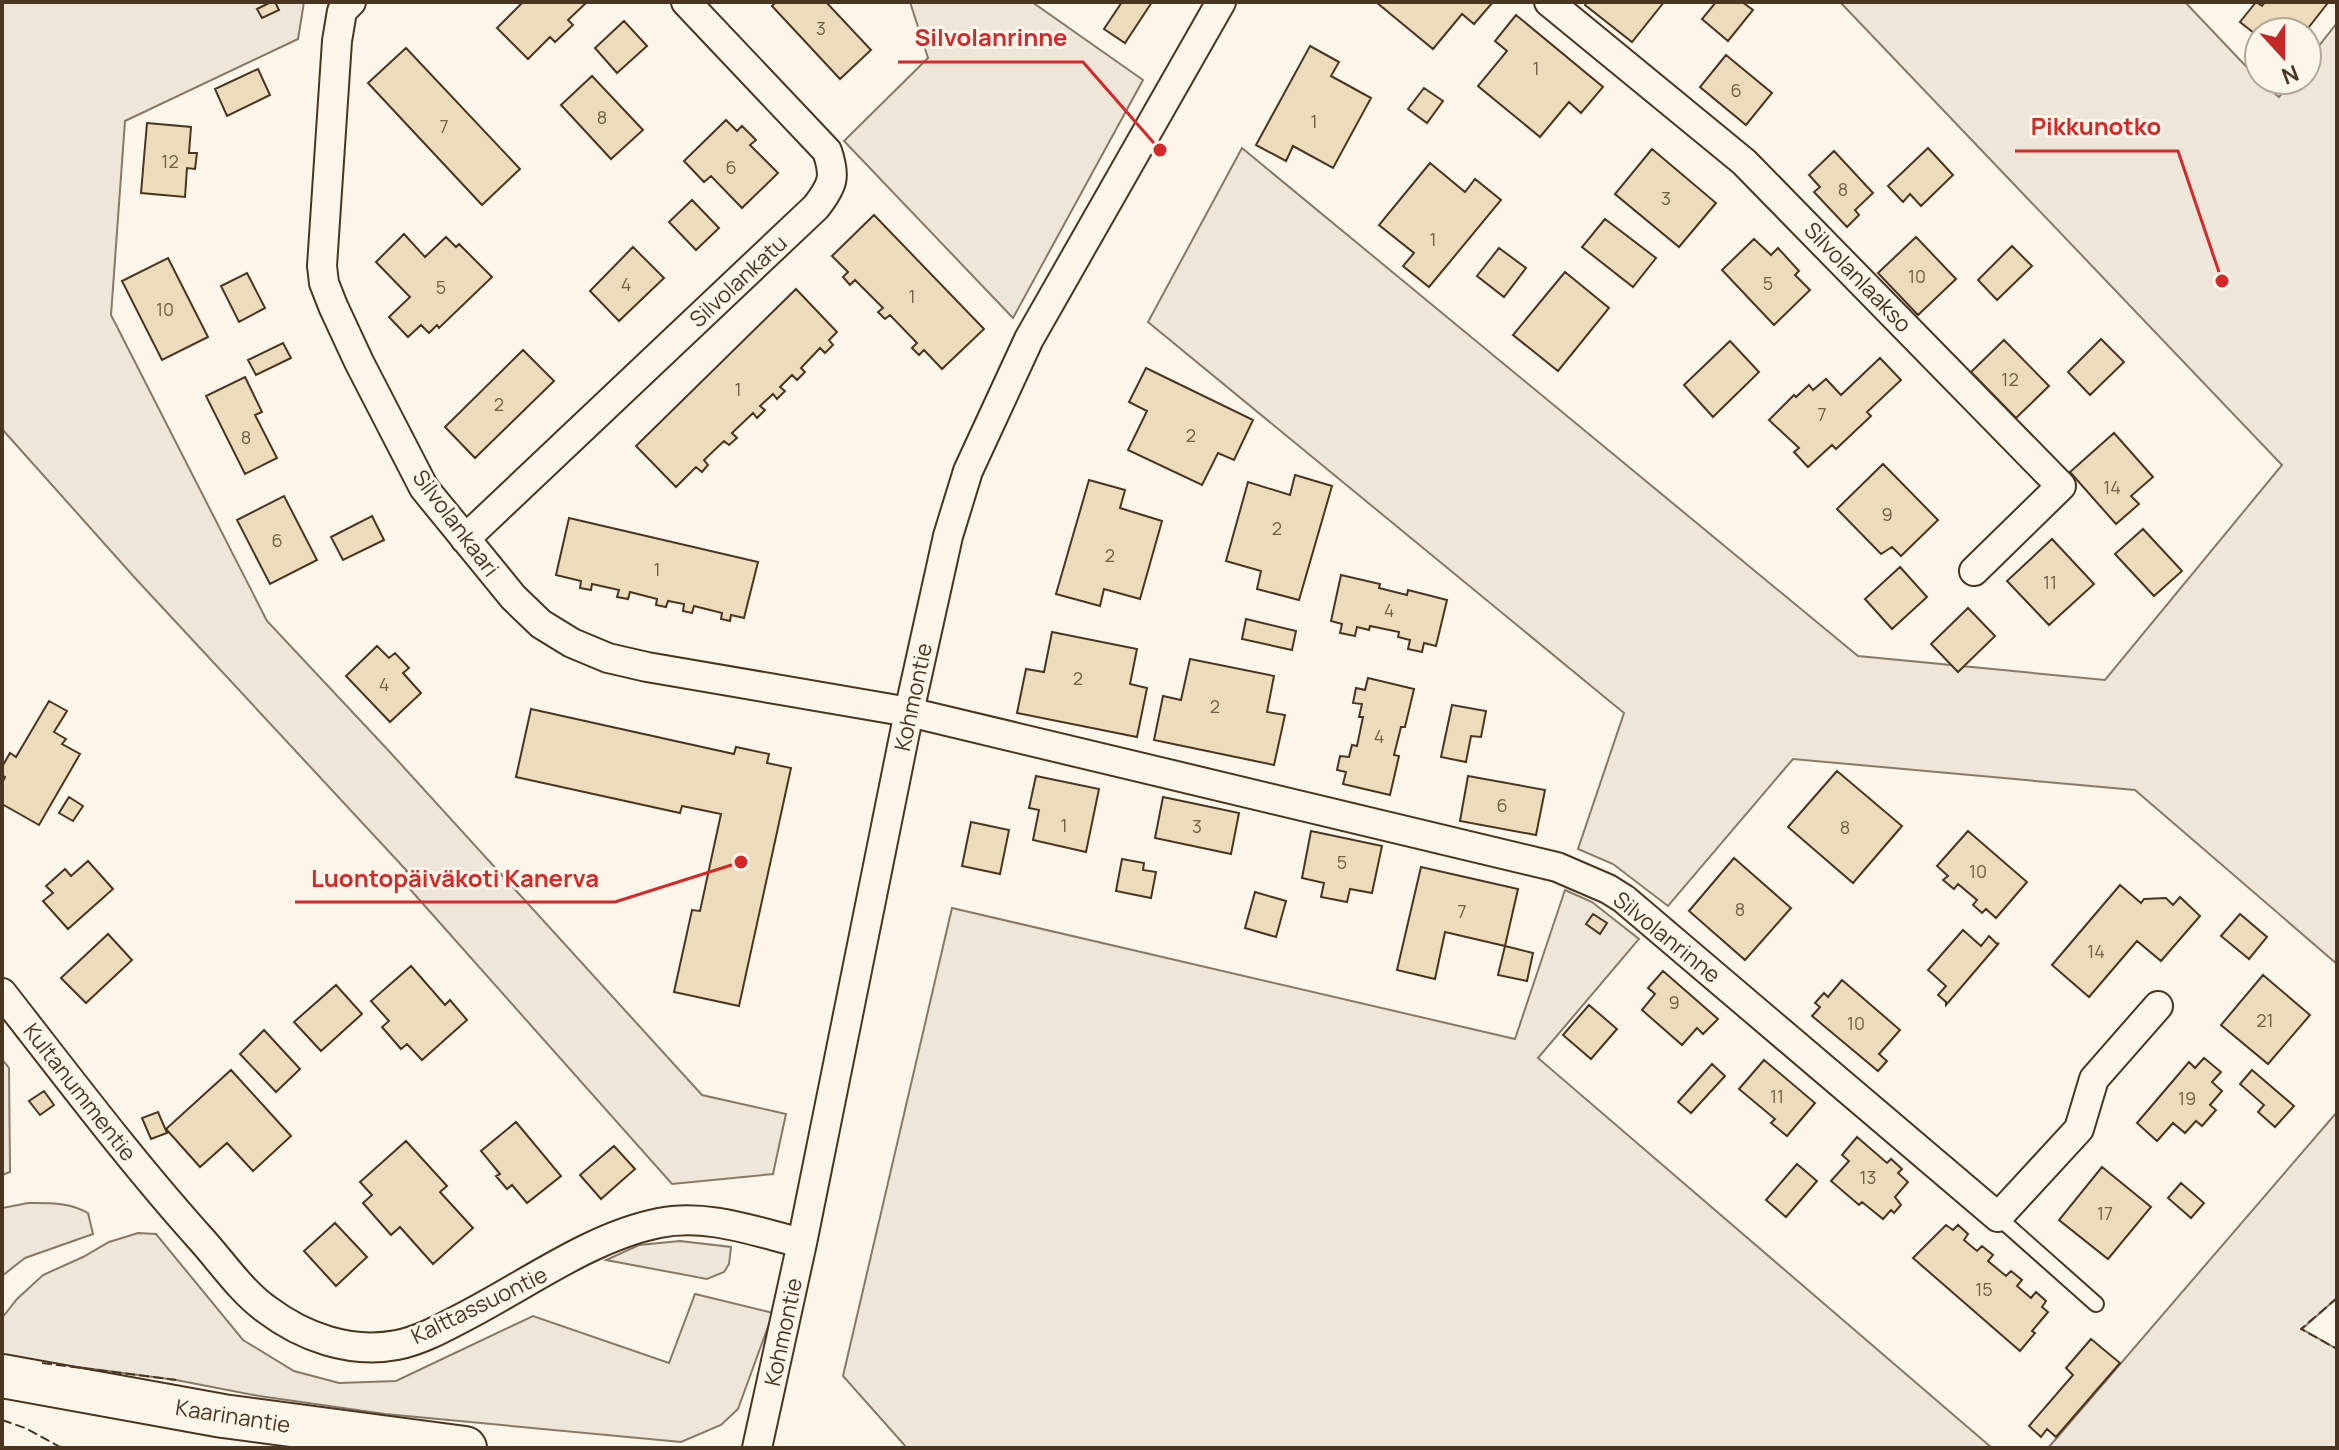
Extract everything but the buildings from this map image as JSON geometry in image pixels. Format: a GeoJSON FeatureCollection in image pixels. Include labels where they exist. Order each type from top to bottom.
{"type":"FeatureCollection","features":[{"type":"Feature","properties":{"kind":"main road","name":"Kaarinantie"},"geometry":{"type":"LineString","coordinates":[[2,1376],[206,1413],[465,1448]]}},
{"type":"Feature","properties":{"kind":"street","name":"Silvolankaari"},"geometry":{"type":"LineString","coordinates":[[351,2],[342,11],[337,41],[323,238],[324,283],[359,362],[424,488],[513,597],[541,624],[572,643],[608,658],[909,712]]}},
{"type":"Feature","properties":{"kind":"street","name":"Silvolankatu"},"geometry":{"type":"LineString","coordinates":[[465,539],[816,207],[829,191],[834,171],[827,151],[686,2]]}},
{"type":"Feature","properties":{"kind":"street","name":"Kohmontie"},"geometry":{"type":"LineString","coordinates":[[757,1448],[802,1243],[909,712],[948,536],[968,471],[1029,339],[1221,2]]}},
{"type":"Feature","properties":{"kind":"street","name":"Silvolanlaakso"},"geometry":{"type":"LineString","coordinates":[[1549,2],[1744,162],[2061,486],[1974,571]]}},
{"type":"Feature","properties":{"kind":"street","name":"Silvolanrinne"},"geometry":{"type":"LineString","coordinates":[[909,712],[1557,867],[1608,889],[1639,911],[1998,1217]]}},
{"type":"Feature","properties":{"kind":"street","name":"Kultanummentie"},"geometry":{"type":"LineString","coordinates":[[2,993],[158,1190]]}},
{"type":"Feature","properties":{"kind":"street"},"geometry":{"type":"LineString","coordinates":[[1998,1217],[2079,1129],[2094,1079],[2158,1006]]}},
{"type":"Feature","properties":{"kind":"street","name":"Kalttassuontie"},"geometry":{"type":"LineString","coordinates":[[158,1190],[263,1307],[291,1326],[344,1345],[396,1345],[431,1333],[598,1244],[660,1222],[690,1219],[722,1223],[802,1243]]}},
{"type":"Feature","properties":{"kind":"lane"},"geometry":{"type":"LineString","coordinates":[[1998,1217],[2096,1304]]}},
{"type":"Feature","properties":{"kind":"shaded area"},"geometry":{"type":"Polygon","coordinates":[[[2,2],[304,2],[298,39],[125,121],[111,315],[267,621],[702,1095],[786,1114],[773,1174],[672,1184],[400,878],[407,871],[135,578],[2,429],[2,2]]]}},
{"type":"Feature","properties":{"kind":"shaded area"},"geometry":{"type":"Polygon","coordinates":[[[910,2],[1032,2],[1143,80],[1013,318],[844,141],[928,58],[910,2]]]}},
{"type":"Feature","properties":{"kind":"shaded area"},"geometry":{"type":"Polygon","coordinates":[[[1840,2],[2185,2],[2243,63],[2243,96],[2323,96],[2323,41],[2337,23],[2337,964],[2135,790],[1793,759],[1668,906],[1613,864],[1578,849],[1624,713],[1148,322],[1242,148],[1858,656],[2105,680],[2282,465],[1840,2]]]}},
{"type":"Feature","properties":{"kind":"shaded area"},"geometry":{"type":"Polygon","coordinates":[[[1565,890],[1592,902],[1639,939],[1538,1058],[1992,1448],[907,1448],[843,1376],[952,908],[1515,1039],[1565,890]]]}},
{"type":"Feature","properties":{"kind":"shaded area"},"geometry":{"type":"Polygon","coordinates":[[[2,1059],[9,1068],[10,1172],[2,1175],[2,1059]]]}},
{"type":"Feature","properties":{"kind":"shaded area"},"geometry":{"type":"Polygon","coordinates":[[[2337,1112],[2337,1298],[2302,1329],[2337,1349],[2337,1448],[2048,1448],[2337,1112]]]}},
{"type":"Feature","properties":{"kind":"shaded area"},"geometry":{"type":"Polygon","coordinates":[[[28,1203],[59,1204],[81,1209],[88,1213],[93,1234],[25,1258],[2,1276],[2,1208],[28,1203]]]}},
{"type":"Feature","properties":{"kind":"shaded area"},"geometry":{"type":"Polygon","coordinates":[[[138,1233],[156,1234],[243,1340],[294,1371],[339,1383],[396,1381],[533,1316],[669,1363],[695,1294],[773,1313],[738,1409],[721,1425],[681,1442],[385,1414],[259,1396],[176,1380],[2,1357],[2,1318],[43,1275],[109,1242],[138,1233]]]}},
{"type":"Feature","properties":{"kind":"shaded area"},"geometry":{"type":"Polygon","coordinates":[[[680,1241],[731,1247],[729,1264],[724,1272],[707,1279],[606,1260],[639,1245],[680,1241]]]}},
{"type":"Feature","properties":{"kind":"fence"},"geometry":{"type":"LineString","coordinates":[[2337,1298],[2301,1329],[2337,1349]]}},
{"type":"Feature","properties":{"kind":"fence"},"geometry":{"type":"LineString","coordinates":[[42,1363],[176,1380]]}},
{"type":"Feature","properties":{"kind":"fence"},"geometry":{"type":"LineString","coordinates":[[2,1420],[25,1428],[62,1448]]}},
{"type":"Feature","properties":{"kind":"place","name":"Silvolanrinne"},"geometry":{"type":"Point","coordinates":[1160,150]}},
{"type":"Feature","properties":{"kind":"place","name":"Pikkunotko"},"geometry":{"type":"Point","coordinates":[2222,281]}},
{"type":"Feature","properties":{"kind":"place","name":"Luontopäiväkoti Kanerva"},"geometry":{"type":"Point","coordinates":[741,862]}}]}
